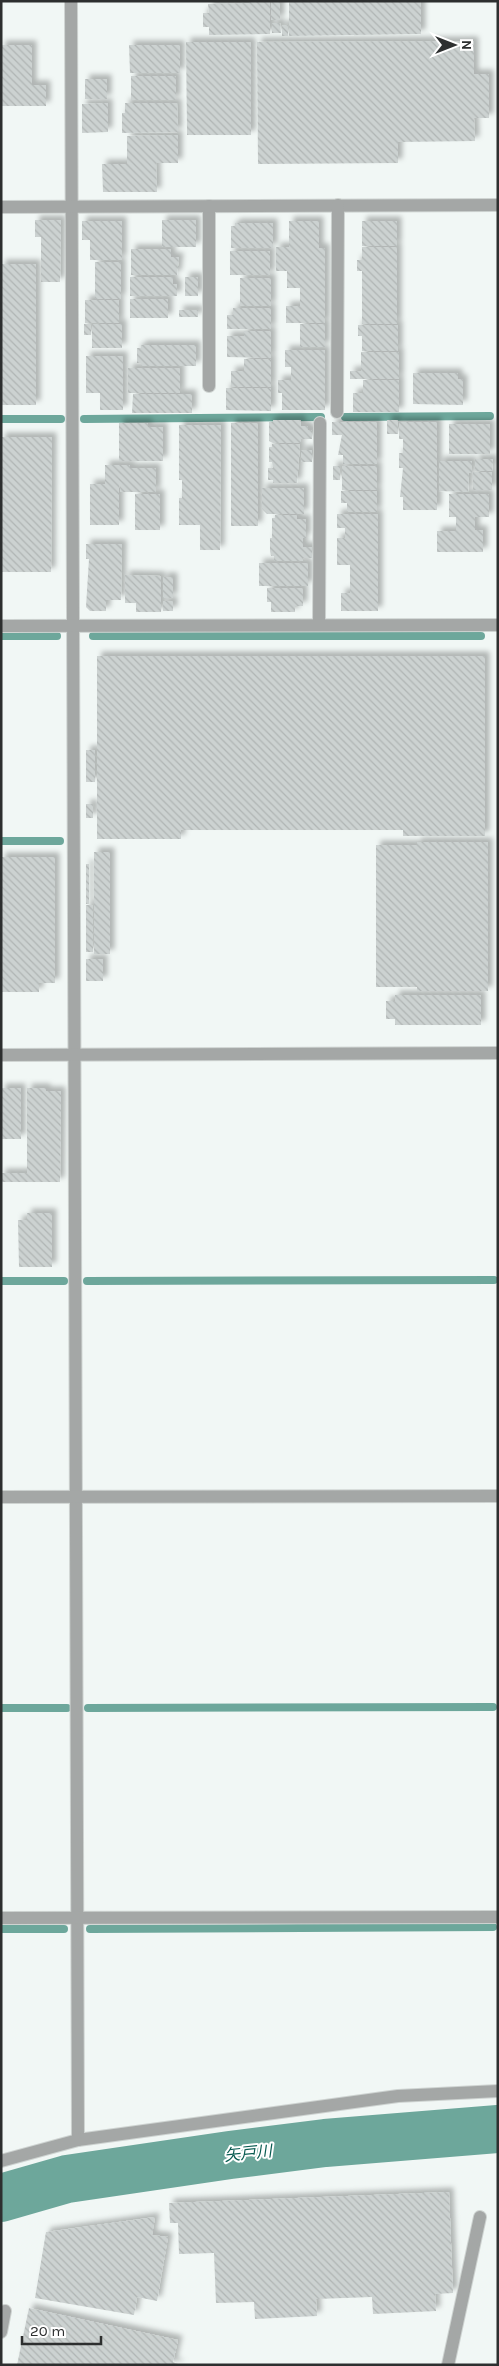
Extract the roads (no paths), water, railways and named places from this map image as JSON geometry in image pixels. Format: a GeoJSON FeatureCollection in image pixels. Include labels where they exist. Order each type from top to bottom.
{"type":"FeatureCollection","features":[{"type":"Feature","properties":{"kind":"street"},"geometry":{"type":"LineString","coordinates":[[72,1],[78,2140]]}},
{"type":"Feature","properties":{"kind":"street"},"geometry":{"type":"LineString","coordinates":[[1,207],[498,205]]}},
{"type":"Feature","properties":{"kind":"street"},"geometry":{"type":"LineString","coordinates":[[209,206],[209,386]]}},
{"type":"Feature","properties":{"kind":"street"},"geometry":{"type":"LineString","coordinates":[[337,412],[338,206]]}},
{"type":"Feature","properties":{"kind":"street"},"geometry":{"type":"LineString","coordinates":[[319,625],[320,423]]}},
{"type":"Feature","properties":{"kind":"street"},"geometry":{"type":"LineString","coordinates":[[1,626],[498,625]]}},
{"type":"Feature","properties":{"kind":"street"},"geometry":{"type":"LineString","coordinates":[[1,1055],[498,1053]]}},
{"type":"Feature","properties":{"kind":"street"},"geometry":{"type":"LineString","coordinates":[[1,1497],[498,1496]]}},
{"type":"Feature","properties":{"kind":"street"},"geometry":{"type":"LineString","coordinates":[[1,1918],[498,1917]]}},
{"type":"Feature","properties":{"kind":"street"},"geometry":{"type":"LineString","coordinates":[[1,2161],[78,2140],[398,2096],[498,2091]]}},
{"type":"Feature","properties":{"kind":"street"},"geometry":{"type":"LineString","coordinates":[[448,2365],[480,2217]]}},
{"type":"Feature","properties":{"kind":"street"},"geometry":{"type":"LineString","coordinates":[[1,2332],[6,2311]]}},
{"type":"Feature","properties":{"kind":"waterway"},"geometry":{"type":"LineString","coordinates":[[345,417],[490,416]]}},
{"type":"Feature","properties":{"kind":"waterway"},"geometry":{"type":"LineString","coordinates":[[84,419],[321,417]]}},
{"type":"Feature","properties":{"kind":"waterway"},"geometry":{"type":"LineString","coordinates":[[1,419],[61,419]]}},
{"type":"Feature","properties":{"kind":"waterway"},"geometry":{"type":"LineString","coordinates":[[1,636],[57,636]]}},
{"type":"Feature","properties":{"kind":"waterway"},"geometry":{"type":"LineString","coordinates":[[93,636],[481,636]]}},
{"type":"Feature","properties":{"kind":"waterway"},"geometry":{"type":"LineString","coordinates":[[1,841],[60,841]]}},
{"type":"Feature","properties":{"kind":"waterway"},"geometry":{"type":"LineString","coordinates":[[87,1281],[494,1280]]}},
{"type":"Feature","properties":{"kind":"waterway"},"geometry":{"type":"LineString","coordinates":[[1,1281],[64,1281]]}},
{"type":"Feature","properties":{"kind":"waterway"},"geometry":{"type":"LineString","coordinates":[[88,1708],[493,1707]]}},
{"type":"Feature","properties":{"kind":"waterway"},"geometry":{"type":"LineString","coordinates":[[1,1708],[67,1708]]}},
{"type":"Feature","properties":{"kind":"waterway"},"geometry":{"type":"LineString","coordinates":[[90,1929],[493,1927]]}},
{"type":"Feature","properties":{"kind":"waterway"},"geometry":{"type":"LineString","coordinates":[[1,1929],[64,1929]]}},
{"type":"Feature","properties":{"kind":"waterway","name":"矢戸川"},"geometry":{"type":"LineString","coordinates":[[1,2198],[67,2179],[230,2155],[325,2143],[498,2129]]}}]}
